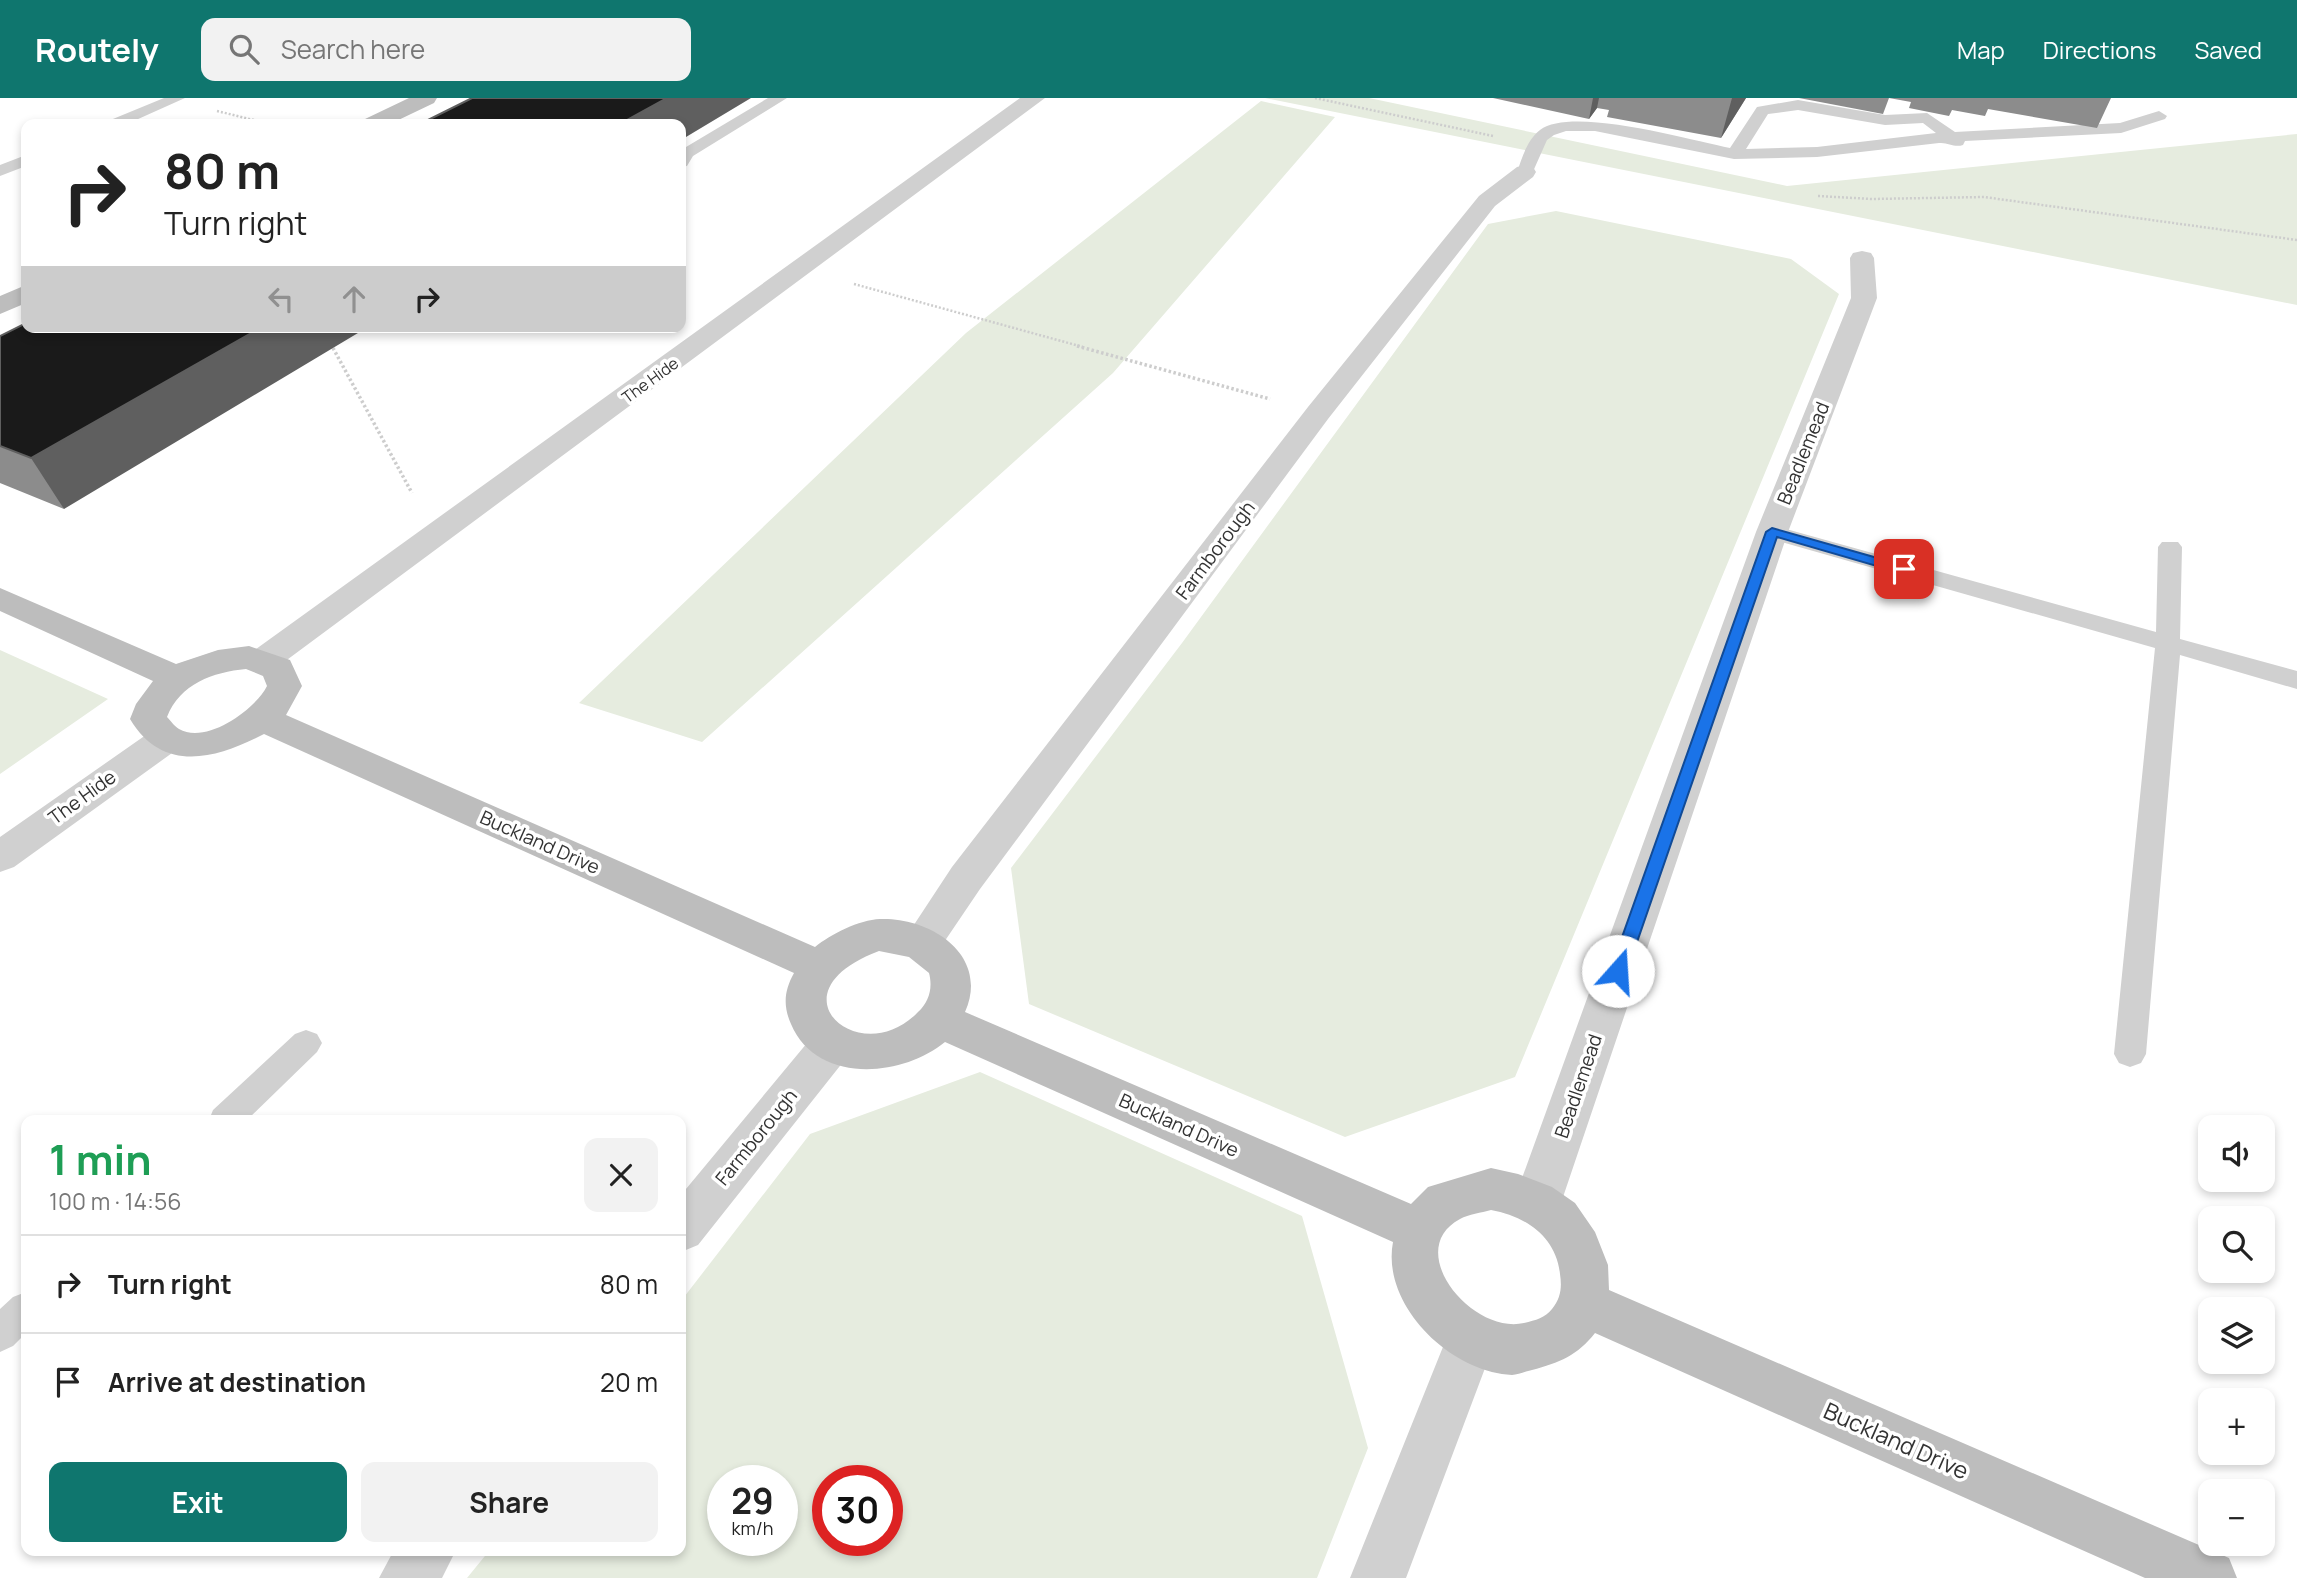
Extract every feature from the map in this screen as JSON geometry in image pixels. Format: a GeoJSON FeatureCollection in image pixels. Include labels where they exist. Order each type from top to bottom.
{"type":"FeatureCollection","features":[{"type":"Feature","properties":{"kind":"street"},"geometry":{"type":"LineString","coordinates":[[383,119],[426,98]]}},
{"type":"Feature","properties":{"kind":"street","name":"The Hide"},"geometry":{"type":"LineString","coordinates":[[264,660],[1034,98]]}},
{"type":"Feature","properties":{"kind":"street","name":"Farmborough"},"geometry":{"type":"LineString","coordinates":[[922,943],[966,878],[1318,413],[1487,201],[1525,172]]}},
{"type":"Feature","properties":{"kind":"street","name":"Beadlemead"},"geometry":{"type":"LineString","coordinates":[[1537,1203],[1772,532],[1864,298],[1862,258]]}},
{"type":"Feature","properties":{"kind":"street"},"geometry":{"type":"LineString","coordinates":[[0,598],[177,678]]}},
{"type":"Feature","properties":{"kind":"street"},"geometry":{"type":"LineString","coordinates":[[249,657],[264,660],[277,667],[285,678],[285,691],[277,705],[263,719],[244,730],[202,743],[183,743],[166,739],[154,731],[148,719],[152,705],[162,691],[177,678],[213,662],[249,657]]}},
{"type":"Feature","properties":{"kind":"street","name":"Buckland Drive"},"geometry":{"type":"LineString","coordinates":[[263,719],[818,966]]}},
{"type":"Feature","properties":{"kind":"street","name":"The Hide"},"geometry":{"type":"LineString","coordinates":[[0,857],[166,739]]}},
{"type":"Feature","properties":{"kind":"street"},"geometry":{"type":"LineString","coordinates":[[901,936],[922,943],[937,953],[947,968],[951,985],[948,1003],[939,1020],[922,1036],[901,1047],[877,1052],[853,1051],[832,1044],[817,1032],[807,1017],[804,1000],[808,982],[818,966],[833,951],[866,937],[901,936]]}},
{"type":"Feature","properties":{"kind":"street","name":"Buckland Drive"},"geometry":{"type":"LineString","coordinates":[[939,1020],[1419,1230]]}},
{"type":"Feature","properties":{"kind":"street","name":"Farmborough"},"geometry":{"type":"LineString","coordinates":[[686,1224],[832,1044]]}},
{"type":"Feature","properties":{"kind":"street"},"geometry":{"type":"LineString","coordinates":[[1491,1188],[1514,1193],[1537,1203],[1557,1217],[1583,1258],[1587,1281],[1583,1304],[1570,1325],[1551,1340],[1526,1348],[1498,1348],[1471,1339],[1447,1323],[1428,1301],[1416,1278],[1413,1253],[1419,1230],[1438,1206],[1447,1199],[1468,1191],[1491,1188]]}},
{"type":"Feature","properties":{"kind":"street","name":"Buckland Drive"},"geometry":{"type":"LineString","coordinates":[[1583,1304],[2208,1578]]}},
{"type":"Feature","properties":{"kind":"street"},"geometry":{"type":"LineString","coordinates":[[1378,1578],[1471,1339]]}},
{"type":"Feature","properties":{"kind":"street"},"geometry":{"type":"LineString","coordinates":[[407,1578],[424,1556]]}},
{"type":"Feature","properties":{"kind":"lane"},"geometry":{"type":"LineString","coordinates":[[686,154],[779,98]]}},
{"type":"Feature","properties":{"kind":"lane"},"geometry":{"type":"LineString","coordinates":[[125,119],[167,99]]}},
{"type":"Feature","properties":{"kind":"lane"},"geometry":{"type":"LineString","coordinates":[[1734,154],[1763,110],[1798,105],[1885,120],[1927,118],[1953,137]]}},
{"type":"Feature","properties":{"kind":"lane"},"geometry":{"type":"LineString","coordinates":[[1525,172],[1534,144],[1543,133],[1556,127],[1573,125],[1595,126],[1734,154],[1817,152],[1953,137],[2121,128],[2160,116]]}},
{"type":"Feature","properties":{"kind":"lane"},"geometry":{"type":"LineString","coordinates":[[0,171],[21,162]]}},
{"type":"Feature","properties":{"kind":"lane"},"geometry":{"type":"LineString","coordinates":[[1772,532],[2297,680]]}},
{"type":"Feature","properties":{"kind":"lane"},"geometry":{"type":"LineString","coordinates":[[2130,1054],[2168,645],[2170,547]]}},
{"type":"Feature","properties":{"kind":"lane"},"geometry":{"type":"LineString","coordinates":[[230,1115],[306,1043]]}},
{"type":"Feature","properties":{"kind":"lane"},"geometry":{"type":"LineString","coordinates":[[0,1334],[21,1314]]}},
{"type":"Feature","properties":{"kind":"path"},"geometry":{"type":"LineString","coordinates":[[800,269],[1318,413]]}},
{"type":"Feature","properties":{"kind":"path"},"geometry":{"type":"LineString","coordinates":[[333,348],[436,536]]}},
{"type":"Feature","properties":{"kind":"shaded area"},"geometry":{"type":"Polygon","coordinates":[[[1265,98],[1369,98],[1787,186],[2297,134],[2297,305],[1265,98]]]}},
{"type":"Feature","properties":{"kind":"shaded area"},"geometry":{"type":"Polygon","coordinates":[[[1261,101],[1335,117],[1113,373],[702,742],[579,703],[966,333],[1261,101]]]}},
{"type":"Feature","properties":{"kind":"shaded area"},"geometry":{"type":"Polygon","coordinates":[[[1556,211],[1791,259],[1839,294],[1515,1077],[1345,1137],[1029,1004],[1011,868],[1182,643],[1488,224],[1556,211]]]}},
{"type":"Feature","properties":{"kind":"shaded area"},"geometry":{"type":"Polygon","coordinates":[[[0,650],[108,699],[0,774],[0,650]]]}},
{"type":"Feature","properties":{"kind":"shaded area"},"geometry":{"type":"Polygon","coordinates":[[[980,1072],[1302,1216],[1368,1448],[1317,1578],[467,1578],[485,1556],[686,1556],[686,1295],[810,1134],[980,1072]]]}},
{"type":"Feature","properties":{"kind":"building"},"geometry":{"type":"Polygon","coordinates":[[[472,98],[667,98],[629,119],[430,119],[472,98]]]}},
{"type":"Feature","properties":{"kind":"building"},"geometry":{"type":"Polygon","coordinates":[[[21,326],[21,333],[251,333],[31,458],[0,446],[0,336],[21,326]]]}},
{"type":"Feature","properties":{"kind":"route"},"geometry":{"type":"LineString","coordinates":[[1618,971],[1772,532],[1904,569]]}}]}
